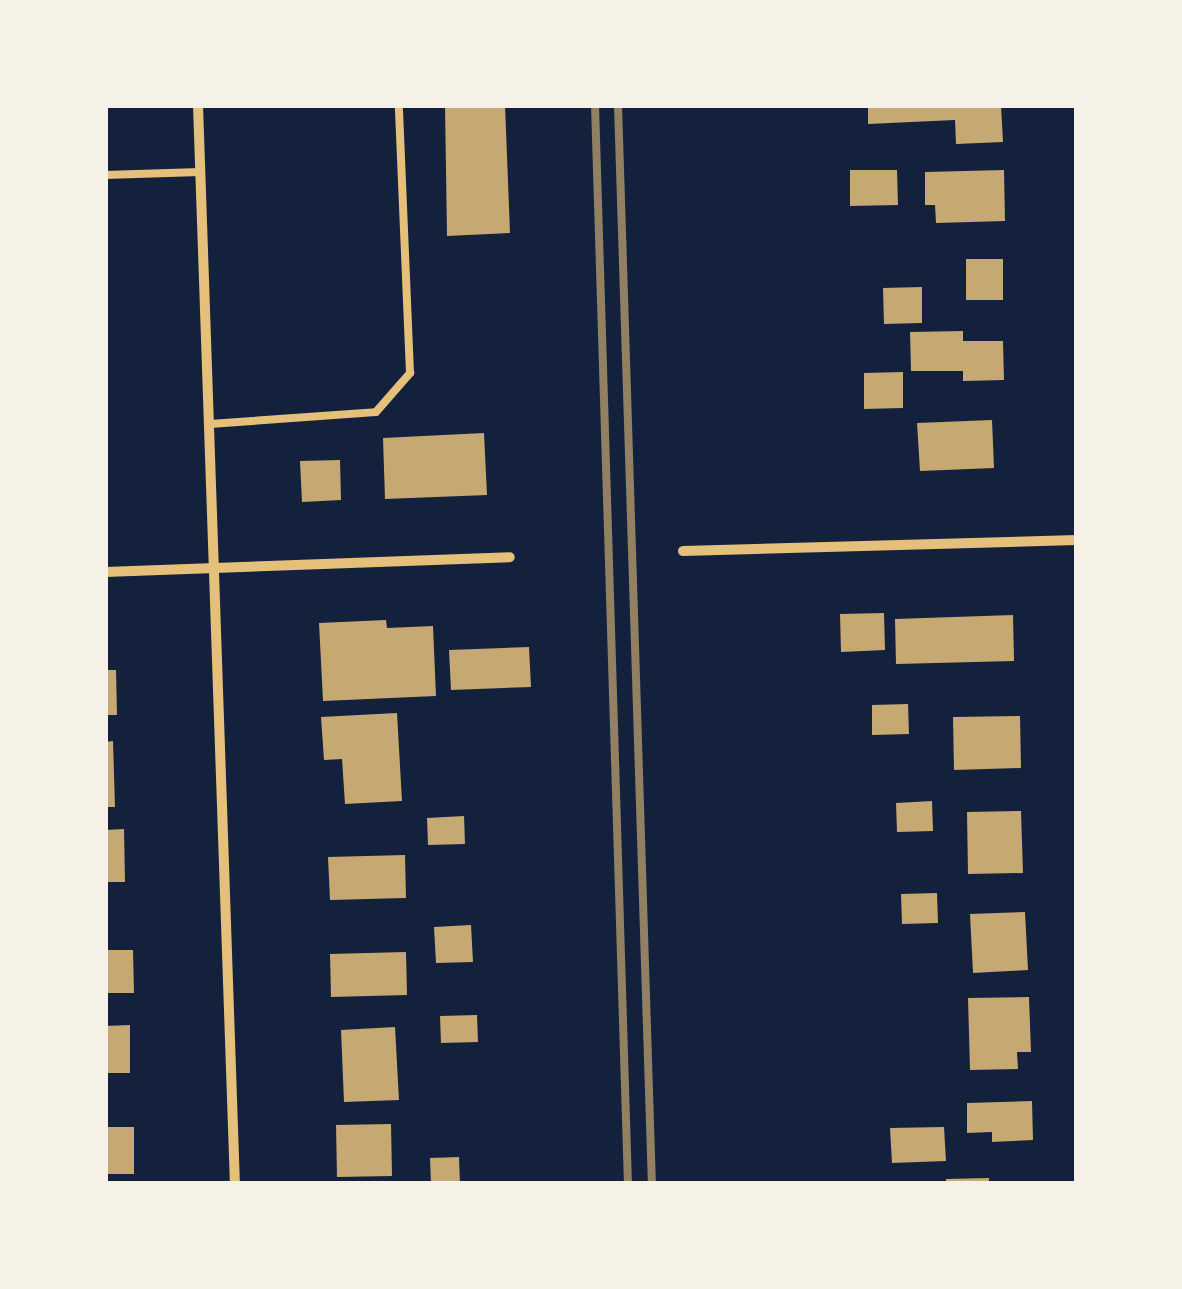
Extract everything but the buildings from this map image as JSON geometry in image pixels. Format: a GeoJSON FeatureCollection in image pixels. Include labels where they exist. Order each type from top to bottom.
{"type":"FeatureCollection","features":[{"type":"Feature","properties":{"kind":"street"},"geometry":{"type":"LineString","coordinates":[[198,105],[235,1184]]}},
{"type":"Feature","properties":{"kind":"street"},"geometry":{"type":"LineString","coordinates":[[683,551],[1077,540]]}},
{"type":"Feature","properties":{"kind":"street"},"geometry":{"type":"LineString","coordinates":[[105,572],[510,558]]}},
{"type":"Feature","properties":{"kind":"lane"},"geometry":{"type":"LineString","coordinates":[[210,424],[376,412],[410,373],[399,105]]}},
{"type":"Feature","properties":{"kind":"lane"},"geometry":{"type":"LineString","coordinates":[[105,175],[200,172]]}},
{"type":"Feature","properties":{"kind":"railway"},"geometry":{"type":"LineString","coordinates":[[595,105],[628,1184]]}},
{"type":"Feature","properties":{"kind":"railway"},"geometry":{"type":"LineString","coordinates":[[618,105],[652,1184]]}}]}
